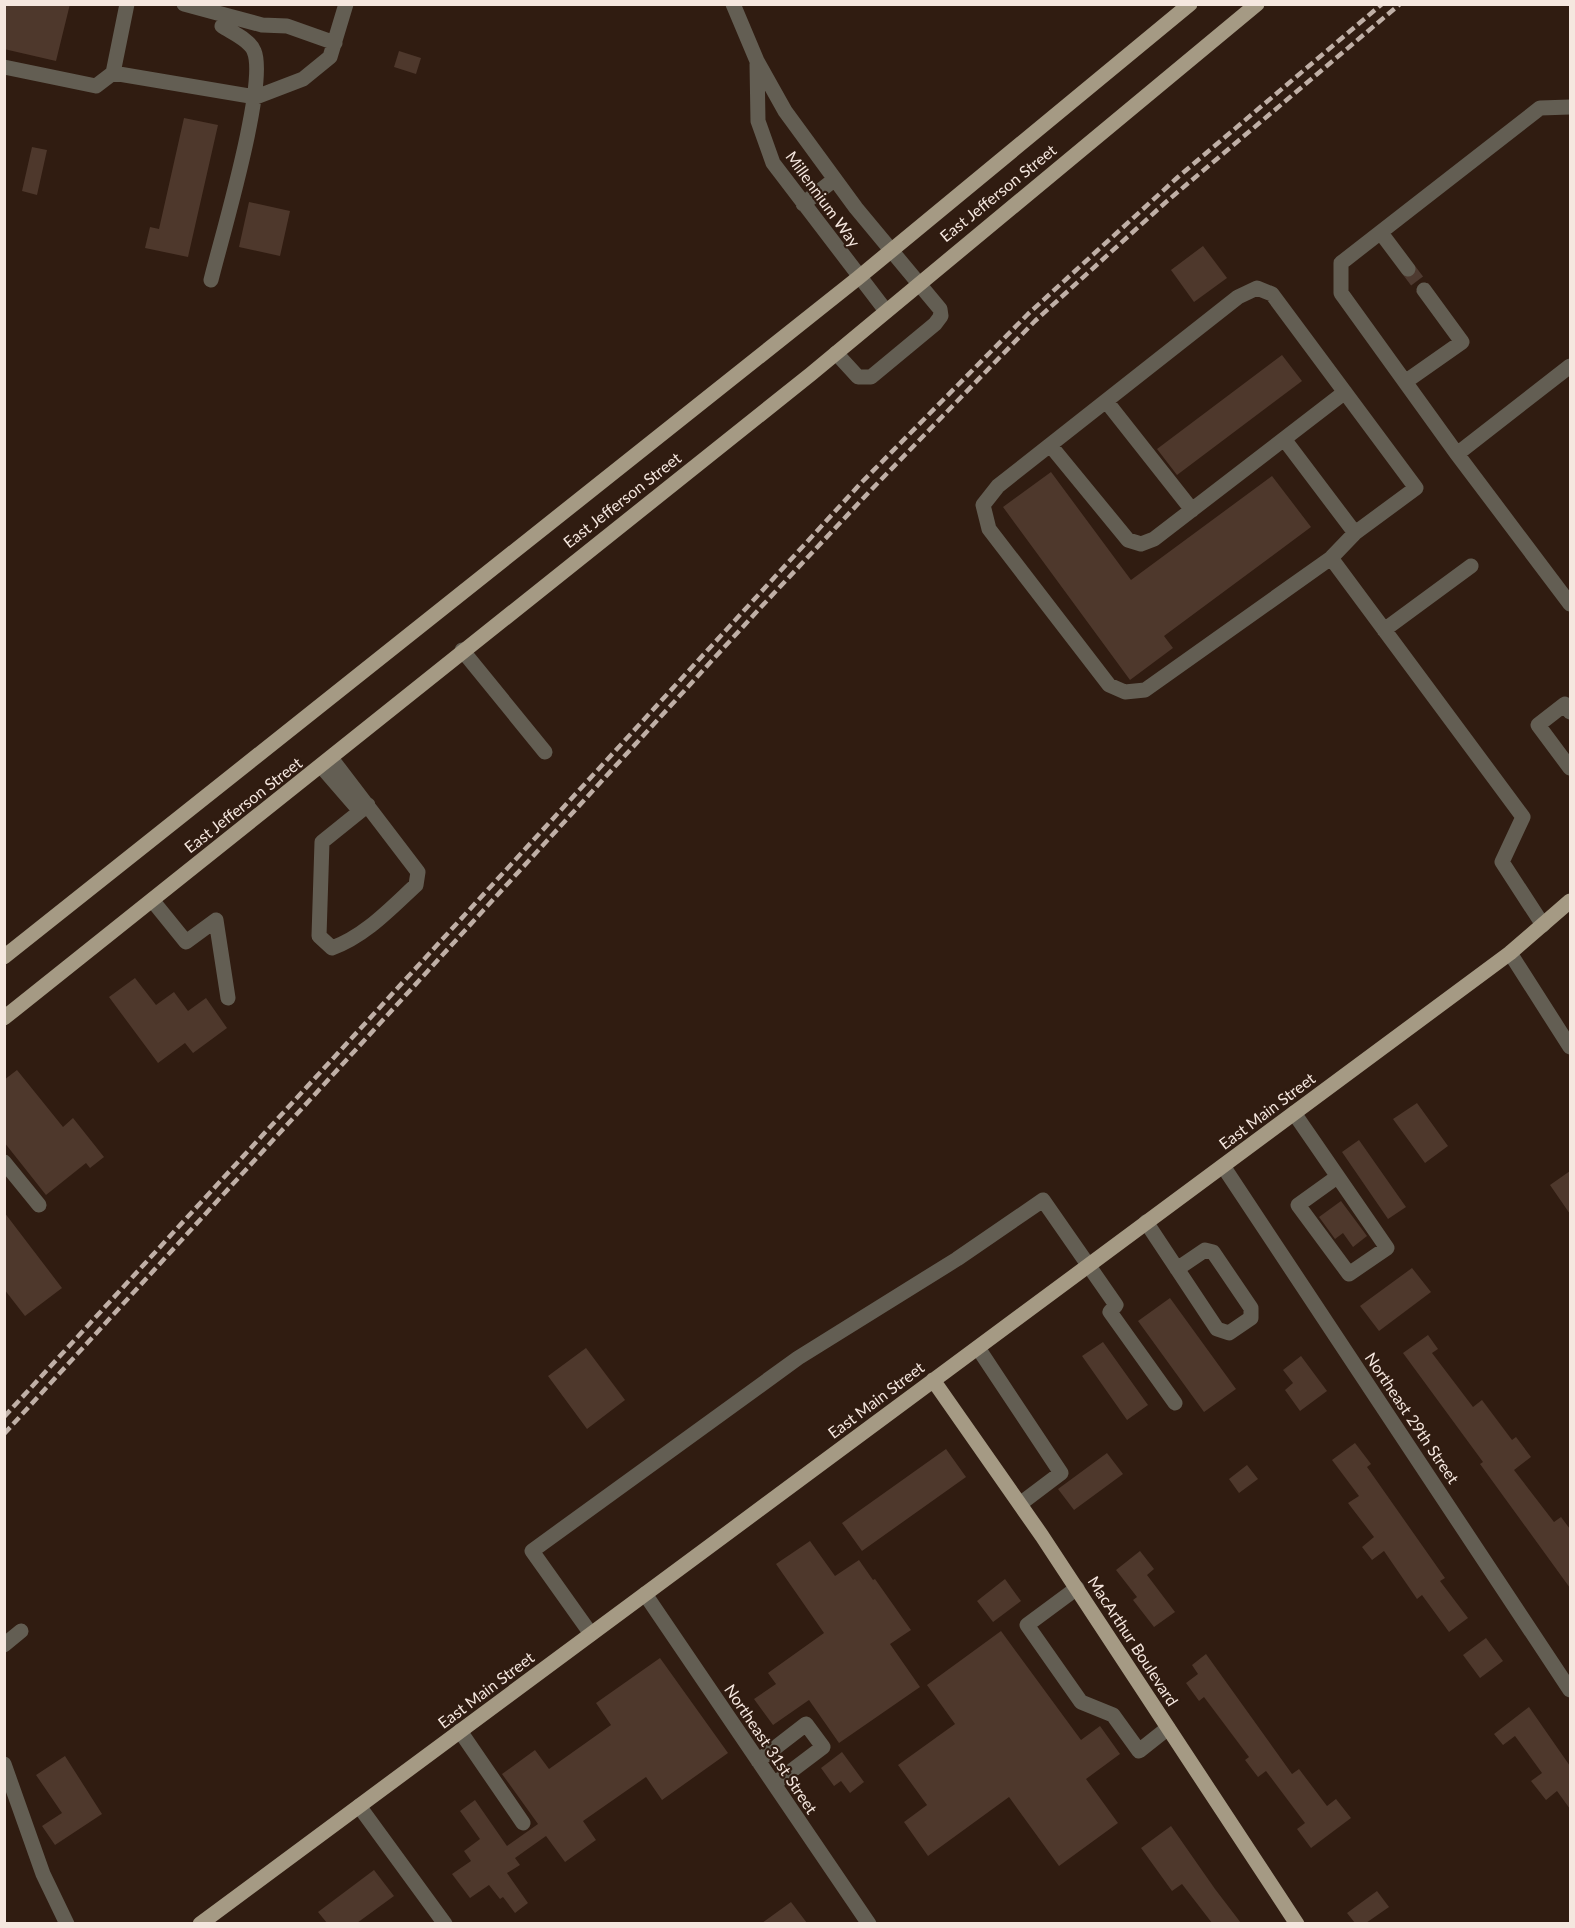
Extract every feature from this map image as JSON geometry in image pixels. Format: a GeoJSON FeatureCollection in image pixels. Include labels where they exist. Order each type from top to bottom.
{"type":"FeatureCollection","features":[{"type":"Feature","properties":{"kind":"main road","name":"East Jefferson Street"},"geometry":{"type":"LineString","coordinates":[[4,957],[858,278],[1190,4]]}},
{"type":"Feature","properties":{"kind":"main road","name":"East Jefferson Street"},"geometry":{"type":"LineString","coordinates":[[4,1018],[836,353],[1257,4]]}},
{"type":"Feature","properties":{"kind":"main road","name":"East Main Street"},"geometry":{"type":"LineString","coordinates":[[200,1923],[1510,953],[1570,902]]}},
{"type":"Feature","properties":{"kind":"main road"},"geometry":{"type":"LineString","coordinates":[[4,945],[30,937]]}},
{"type":"Feature","properties":{"kind":"main road","name":"MacArthur Boulevard"},"geometry":{"type":"LineString","coordinates":[[933,1380],[1077,1588],[1297,1923]]}},
{"type":"Feature","properties":{"kind":"street"},"geometry":{"type":"LineString","coordinates":[[4,67],[96,86],[113,73],[127,4]]}},
{"type":"Feature","properties":{"kind":"street"},"geometry":{"type":"LineString","coordinates":[[183,4],[262,25],[287,26],[335,43]]}},
{"type":"Feature","properties":{"kind":"street"},"geometry":{"type":"LineString","coordinates":[[113,73],[256,97],[303,79],[330,57],[346,4]]}},
{"type":"Feature","properties":{"kind":"street","name":"Millennium Way"},"geometry":{"type":"LineString","coordinates":[[733,4],[756,61],[785,111],[835,179],[940,309],[941,316],[935,324],[871,377],[858,377],[836,353]]}},
{"type":"Feature","properties":{"kind":"street"},"geometry":{"type":"LineString","coordinates":[[211,280],[256,97],[256,61],[252,45],[220,31]]}},
{"type":"Feature","properties":{"kind":"street","name":"Millennium Way"},"geometry":{"type":"LineString","coordinates":[[756,61],[758,121],[773,164],[885,311]]}},
{"type":"Feature","properties":{"kind":"street"},"geometry":{"type":"LineString","coordinates":[[1570,107],[1540,108],[1341,263],[1341,293],[1457,454],[1570,604]]}},
{"type":"Feature","properties":{"kind":"street"},"geometry":{"type":"LineString","coordinates":[[803,204],[835,179]]}},
{"type":"Feature","properties":{"kind":"street"},"geometry":{"type":"LineString","coordinates":[[1381,233],[1408,269]]}},
{"type":"Feature","properties":{"kind":"street"},"geometry":{"type":"LineString","coordinates":[[1257,288],[1272,294],[1345,392],[1416,488],[1355,533],[1331,558],[1145,690],[1125,693],[1109,685],[989,529],[983,505],[998,486],[1238,297],[1257,288]]}},
{"type":"Feature","properties":{"kind":"street"},"geometry":{"type":"LineString","coordinates":[[1405,382],[1462,342],[1424,290]]}},
{"type":"Feature","properties":{"kind":"street"},"geometry":{"type":"LineString","coordinates":[[1457,454],[1570,366]]}},
{"type":"Feature","properties":{"kind":"street"},"geometry":{"type":"LineString","coordinates":[[1050,445],[1128,540],[1141,544],[1154,539],[1345,392]]}},
{"type":"Feature","properties":{"kind":"street"},"geometry":{"type":"LineString","coordinates":[[1106,401],[1192,510]]}},
{"type":"Feature","properties":{"kind":"street"},"geometry":{"type":"LineString","coordinates":[[1284,439],[1355,533]]}},
{"type":"Feature","properties":{"kind":"street"},"geometry":{"type":"LineString","coordinates":[[1331,558],[1524,818],[1502,862],[1543,925]]}},
{"type":"Feature","properties":{"kind":"street"},"geometry":{"type":"LineString","coordinates":[[1384,630],[1471,566]]}},
{"type":"Feature","properties":{"kind":"street"},"geometry":{"type":"LineString","coordinates":[[462,650],[545,752]]}},
{"type":"Feature","properties":{"kind":"street"},"geometry":{"type":"LineString","coordinates":[[1570,712],[1565,704],[1538,725],[1570,768]]}},
{"type":"Feature","properties":{"kind":"street"},"geometry":{"type":"LineString","coordinates":[[326,762],[418,872],[416,885],[352,941],[332,948],[319,936],[322,842],[364,808]]}},
{"type":"Feature","properties":{"kind":"street"},"geometry":{"type":"LineString","coordinates":[[152,900],[186,942],[216,920],[228,998]]}},
{"type":"Feature","properties":{"kind":"street"},"geometry":{"type":"LineString","coordinates":[[1510,953],[1570,1047]]}},
{"type":"Feature","properties":{"kind":"street"},"geometry":{"type":"LineString","coordinates":[[1294,1113],[1387,1248],[1349,1274],[1298,1205],[1337,1177]]}},
{"type":"Feature","properties":{"kind":"street"},"geometry":{"type":"LineString","coordinates":[[4,1162],[39,1205]]}},
{"type":"Feature","properties":{"kind":"street","name":"Northeast 29th Street"},"geometry":{"type":"LineString","coordinates":[[1223,1166],[1570,1690]]}},
{"type":"Feature","properties":{"kind":"street"},"geometry":{"type":"LineString","coordinates":[[591,1634],[532,1551],[798,1358],[957,1258],[1043,1200],[1116,1305],[1110,1312],[1175,1403]]}},
{"type":"Feature","properties":{"kind":"street"},"geometry":{"type":"LineString","coordinates":[[1146,1222],[1177,1269],[1217,1329],[1229,1333],[1251,1318],[1251,1308],[1213,1252],[1205,1250],[1177,1269]]}},
{"type":"Feature","properties":{"kind":"street"},"geometry":{"type":"LineString","coordinates":[[978,1348],[1061,1473],[1020,1504]]}},
{"type":"Feature","properties":{"kind":"street"},"geometry":{"type":"LineString","coordinates":[[1077,1588],[1027,1625],[1081,1702],[1113,1715],[1139,1751],[1168,1728]]}},
{"type":"Feature","properties":{"kind":"street","name":"Northeast 31st Street"},"geometry":{"type":"LineString","coordinates":[[645,1594],[868,1923]]}},
{"type":"Feature","properties":{"kind":"street"},"geometry":{"type":"LineString","coordinates":[[4,1645],[21,1631]]}},
{"type":"Feature","properties":{"kind":"street"},"geometry":{"type":"LineString","coordinates":[[758,1761],[806,1724],[823,1748],[774,1784]]}},
{"type":"Feature","properties":{"kind":"street"},"geometry":{"type":"LineString","coordinates":[[460,1731],[523,1823]]}},
{"type":"Feature","properties":{"kind":"street"},"geometry":{"type":"LineString","coordinates":[[4,1764],[43,1874],[67,1923]]}},
{"type":"Feature","properties":{"kind":"street"},"geometry":{"type":"LineString","coordinates":[[360,1806],[445,1923]]}},
{"type":"Feature","properties":{"kind":"building"},"geometry":{"type":"Polygon","coordinates":[[[4,4],[70,4],[56,61],[4,49],[4,4]]]}},
{"type":"Feature","properties":{"kind":"building"},"geometry":{"type":"Polygon","coordinates":[[[399,51],[421,58],[416,74],[394,67],[399,51]]]}},
{"type":"Feature","properties":{"kind":"building"},"geometry":{"type":"Polygon","coordinates":[[[184,118],[218,125],[188,257],[145,248],[150,227],[159,229],[184,118]]]}},
{"type":"Feature","properties":{"kind":"building"},"geometry":{"type":"Polygon","coordinates":[[[32,147],[47,150],[37,195],[22,191],[32,147]]]}},
{"type":"Feature","properties":{"kind":"building"},"geometry":{"type":"Polygon","coordinates":[[[249,202],[290,211],[280,256],[239,247],[249,202]]]}},
{"type":"Feature","properties":{"kind":"building"},"geometry":{"type":"Polygon","coordinates":[[[1203,246],[1227,278],[1194,302],[1171,270],[1203,246]]]}},
{"type":"Feature","properties":{"kind":"building"},"geometry":{"type":"Polygon","coordinates":[[[1282,355],[1302,381],[1177,475],[1157,449],[1282,355]]]}},
{"type":"Feature","properties":{"kind":"building"},"geometry":{"type":"Polygon","coordinates":[[[1051,472],[1131,580],[1272,476],[1311,527],[1164,636],[1173,648],[1130,680],[1003,507],[1051,472]]]}},
{"type":"Feature","properties":{"kind":"building"},"geometry":{"type":"Polygon","coordinates":[[[135,978],[156,1005],[174,992],[188,1011],[206,998],[227,1028],[193,1053],[185,1043],[158,1063],[109,997],[135,978]]]}},
{"type":"Feature","properties":{"kind":"building"},"geometry":{"type":"Polygon","coordinates":[[[17,1070],[63,1127],[73,1118],[104,1157],[90,1168],[86,1163],[46,1195],[4,1142],[4,1080],[17,1070]]]}},
{"type":"Feature","properties":{"kind":"building"},"geometry":{"type":"Polygon","coordinates":[[[1417,1103],[1448,1146],[1425,1163],[1393,1119],[1417,1103]]]}},
{"type":"Feature","properties":{"kind":"building"},"geometry":{"type":"Polygon","coordinates":[[[1359,1140],[1406,1207],[1388,1219],[1342,1152],[1359,1140]]]}},
{"type":"Feature","properties":{"kind":"building"},"geometry":{"type":"Polygon","coordinates":[[[1570,1171],[1570,1214],[1550,1185],[1570,1171]]]}},
{"type":"Feature","properties":{"kind":"building"},"geometry":{"type":"Polygon","coordinates":[[[1341,1201],[1367,1236],[1353,1247],[1343,1233],[1335,1239],[1319,1217],[1341,1201]]]}},
{"type":"Feature","properties":{"kind":"building"},"geometry":{"type":"Polygon","coordinates":[[[4,1212],[62,1288],[25,1316],[4,1289],[4,1212]]]}},
{"type":"Feature","properties":{"kind":"building"},"geometry":{"type":"Polygon","coordinates":[[[1412,1268],[1431,1292],[1379,1331],[1360,1306],[1412,1268]]]}},
{"type":"Feature","properties":{"kind":"building"},"geometry":{"type":"Polygon","coordinates":[[[1170,1298],[1236,1389],[1204,1412],[1138,1321],[1170,1298]]]}},
{"type":"Feature","properties":{"kind":"building"},"geometry":{"type":"Polygon","coordinates":[[[1428,1335],[1438,1349],[1432,1353],[1473,1407],[1482,1400],[1512,1440],[1516,1437],[1531,1457],[1514,1470],[1554,1522],[1561,1517],[1570,1529],[1570,1588],[1480,1464],[1483,1462],[1403,1353],[1428,1335]]]}},
{"type":"Feature","properties":{"kind":"building"},"geometry":{"type":"Polygon","coordinates":[[[1103,1342],[1148,1405],[1127,1420],[1082,1356],[1103,1342]]]}},
{"type":"Feature","properties":{"kind":"building"},"geometry":{"type":"Polygon","coordinates":[[[586,1348],[625,1400],[587,1429],[548,1376],[586,1348]]]}},
{"type":"Feature","properties":{"kind":"building"},"geometry":{"type":"Polygon","coordinates":[[[1301,1356],[1327,1391],[1300,1411],[1285,1390],[1293,1383],[1283,1370],[1301,1356]]]}},
{"type":"Feature","properties":{"kind":"building"},"geometry":{"type":"Polygon","coordinates":[[[1355,1443],[1371,1464],[1367,1467],[1445,1578],[1440,1581],[1468,1618],[1449,1632],[1422,1595],[1417,1599],[1384,1551],[1372,1560],[1362,1547],[1374,1537],[1348,1503],[1359,1496],[1332,1460],[1355,1443]]]}},
{"type":"Feature","properties":{"kind":"building"},"geometry":{"type":"Polygon","coordinates":[[[946,1449],[966,1477],[862,1551],[842,1523],[946,1449]]]}},
{"type":"Feature","properties":{"kind":"building"},"geometry":{"type":"Polygon","coordinates":[[[1107,1453],[1123,1474],[1074,1510],[1058,1489],[1107,1453]]]}},
{"type":"Feature","properties":{"kind":"building"},"geometry":{"type":"Polygon","coordinates":[[[1247,1465],[1258,1479],[1239,1493],[1229,1479],[1247,1465]]]}},
{"type":"Feature","properties":{"kind":"building"},"geometry":{"type":"Polygon","coordinates":[[[810,1541],[835,1576],[859,1560],[873,1580],[875,1579],[911,1630],[890,1644],[920,1687],[839,1743],[809,1700],[773,1725],[754,1699],[776,1684],[768,1673],[824,1633],[776,1564],[810,1541]]]}},
{"type":"Feature","properties":{"kind":"building"},"geometry":{"type":"Polygon","coordinates":[[[1140,1551],[1154,1569],[1147,1575],[1175,1612],[1154,1627],[1133,1600],[1137,1597],[1116,1570],[1140,1551]]]}},
{"type":"Feature","properties":{"kind":"building"},"geometry":{"type":"Polygon","coordinates":[[[1005,1579],[1021,1601],[993,1622],[977,1601],[1005,1579]]]}},
{"type":"Feature","properties":{"kind":"building"},"geometry":{"type":"Polygon","coordinates":[[[1001,1631],[1081,1740],[1100,1726],[1120,1754],[1086,1779],[1118,1823],[1059,1866],[1009,1797],[928,1856],[904,1822],[927,1805],[898,1765],[955,1724],[927,1685],[1001,1631]]]}},
{"type":"Feature","properties":{"kind":"building"},"geometry":{"type":"Polygon","coordinates":[[[1486,1638],[1503,1661],[1480,1678],[1463,1655],[1486,1638]]]}},
{"type":"Feature","properties":{"kind":"building"},"geometry":{"type":"Polygon","coordinates":[[[1206,1654],[1292,1774],[1299,1769],[1327,1806],[1336,1799],[1351,1818],[1311,1848],[1297,1829],[1305,1823],[1266,1771],[1258,1777],[1245,1760],[1249,1757],[1204,1697],[1199,1701],[1186,1683],[1198,1674],[1192,1665],[1206,1654]]]}},
{"type":"Feature","properties":{"kind":"building"},"geometry":{"type":"Polygon","coordinates":[[[660,1658],[728,1753],[662,1800],[646,1777],[583,1821],[596,1840],[565,1862],[546,1836],[515,1858],[520,1865],[507,1873],[528,1903],[515,1913],[503,1897],[500,1899],[489,1885],[470,1898],[452,1874],[471,1861],[464,1851],[480,1839],[460,1811],[475,1800],[507,1846],[538,1824],[502,1774],[535,1750],[549,1769],[611,1725],[596,1703],[660,1658]]]}},
{"type":"Feature","properties":{"kind":"building"},"geometry":{"type":"Polygon","coordinates":[[[1529,1707],[1570,1766],[1570,1809],[1557,1791],[1546,1800],[1531,1781],[1542,1773],[1515,1736],[1503,1745],[1494,1734],[1529,1707]]]}},
{"type":"Feature","properties":{"kind":"building"},"geometry":{"type":"Polygon","coordinates":[[[842,1752],[864,1782],[850,1793],[841,1781],[834,1786],[821,1768],[842,1752]]]}},
{"type":"Feature","properties":{"kind":"building"},"geometry":{"type":"Polygon","coordinates":[[[65,1756],[102,1814],[55,1845],[42,1826],[62,1813],[36,1775],[65,1756]]]}},
{"type":"Feature","properties":{"kind":"building"},"geometry":{"type":"Polygon","coordinates":[[[1171,1826],[1241,1923],[1212,1923],[1182,1884],[1172,1891],[1141,1848],[1171,1826]]]}},
{"type":"Feature","properties":{"kind":"building"},"geometry":{"type":"Polygon","coordinates":[[[374,1870],[394,1896],[357,1923],[327,1923],[318,1912],[374,1870]]]}},
{"type":"Feature","properties":{"kind":"building"},"geometry":{"type":"Polygon","coordinates":[[[1377,1891],[1389,1907],[1366,1923],[1355,1923],[1347,1913],[1377,1891]]]}},
{"type":"Feature","properties":{"kind":"building"},"geometry":{"type":"Polygon","coordinates":[[[791,1902],[807,1923],[762,1923],[791,1902]]]}},
{"type":"Feature","properties":{"kind":"tunnel"},"geometry":{"type":"LineString","coordinates":[[1408,269],[1424,290]]}},
{"type":"Feature","properties":{"kind":"railway"},"geometry":{"type":"LineString","coordinates":[[4,1417],[861,483],[1028,314],[1178,177],[1382,4]]}},
{"type":"Feature","properties":{"kind":"railway"},"geometry":{"type":"LineString","coordinates":[[4,1434],[761,607],[1035,321],[1166,202],[1400,4]]}}]}
